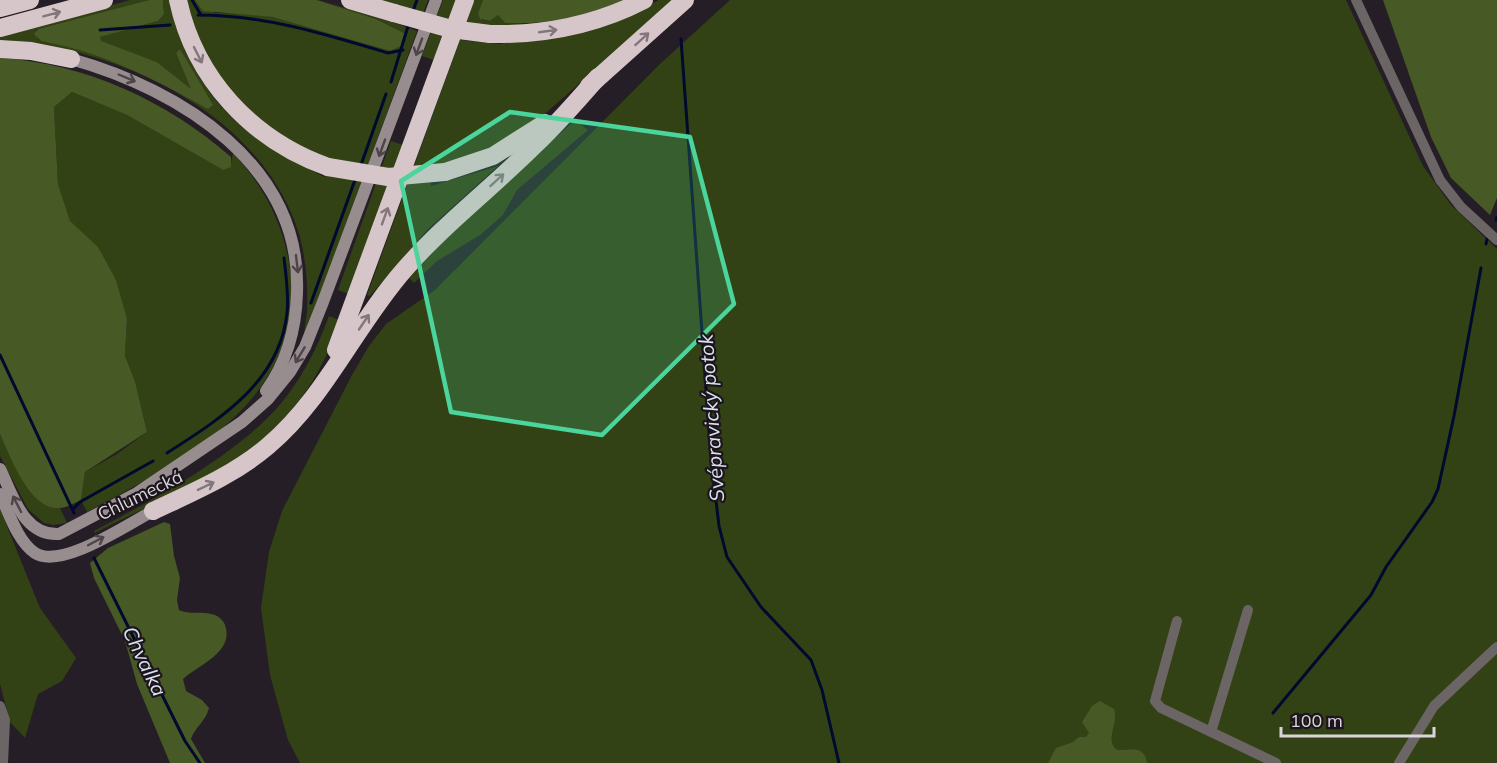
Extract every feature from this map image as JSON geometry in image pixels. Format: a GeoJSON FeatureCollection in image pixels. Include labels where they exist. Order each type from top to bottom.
{"type":"FeatureCollection","features":[{"type":"Feature","properties":{"kind":"highway"},"geometry":{"type":"LineString","coordinates":[[0,8],[30,0]]}},
{"type":"Feature","properties":{"kind":"highway"},"geometry":{"type":"LineString","coordinates":[[0,28],[104,0]]}},
{"type":"Feature","properties":{"kind":"highway"},"geometry":{"type":"LineString","coordinates":[[178,0],[199,58],[230,103],[277,142],[328,166],[381,177],[413,177],[445,172],[480,161],[517,142],[550,119],[685,0]]}},
{"type":"Feature","properties":{"kind":"highway"},"geometry":{"type":"LineString","coordinates":[[350,0],[451,28],[490,34],[534,33],[574,26],[613,14],[644,0]]}},
{"type":"Feature","properties":{"kind":"highway"},"geometry":{"type":"LineString","coordinates":[[307,405],[342,335],[465,0]]}},
{"type":"Feature","properties":{"kind":"highway"},"geometry":{"type":"LineString","coordinates":[[0,49],[31,51],[72,59]]}},
{"type":"Feature","properties":{"kind":"highway"},"geometry":{"type":"LineString","coordinates":[[307,405],[367,318],[405,269],[537,144],[598,77]]}},
{"type":"Feature","properties":{"kind":"highway","name":"Chlumecká"},"geometry":{"type":"LineString","coordinates":[[153,511],[225,477],[249,461],[274,440],[307,405]]}},
{"type":"Feature","properties":{"kind":"main road"},"geometry":{"type":"LineString","coordinates":[[223,435],[258,409],[278,388],[305,346],[365,195],[436,0]]}},
{"type":"Feature","properties":{"kind":"main road"},"geometry":{"type":"LineString","coordinates":[[72,59],[142,85],[209,124],[252,164],[270,188],[285,218],[297,265],[297,298],[291,340],[270,386],[252,408],[223,435]]}},
{"type":"Feature","properties":{"kind":"main road","name":"Chlumecká"},"geometry":{"type":"LineString","coordinates":[[0,469],[30,525],[43,532],[59,534],[137,493],[223,435]]}},
{"type":"Feature","properties":{"kind":"main road","name":"Chlumecká"},"geometry":{"type":"LineString","coordinates":[[0,494],[25,543],[36,554],[46,557],[76,551],[153,511]]}},
{"type":"Feature","properties":{"kind":"street"},"geometry":{"type":"LineString","coordinates":[[1356,0],[1440,180],[1461,207],[1497,240]]}},
{"type":"Feature","properties":{"kind":"street"},"geometry":{"type":"LineString","coordinates":[[1211,732],[1248,610]]}},
{"type":"Feature","properties":{"kind":"street"},"geometry":{"type":"LineString","coordinates":[[1177,621],[1155,701],[1161,708],[1276,763]]}},
{"type":"Feature","properties":{"kind":"street"},"geometry":{"type":"LineString","coordinates":[[1399,763],[1434,706],[1497,647]]}},
{"type":"Feature","properties":{"kind":"street"},"geometry":{"type":"LineString","coordinates":[[0,706],[5,720],[4,761]]}},
{"type":"Feature","properties":{"kind":"highlighted area"},"geometry":{"type":"Polygon","coordinates":[[[510,112],[690,137],[734,304],[602,435],[451,412],[401,181],[510,112]]]}},
{"type":"Feature","properties":{"kind":"green space"},"geometry":{"type":"Polygon","coordinates":[[[130,0],[149,0],[38,29],[36,30],[39,40],[80,49],[120,62],[209,109],[180,49],[176,53],[192,90],[157,62],[101,42],[99,37],[158,21],[164,14],[163,0],[169,0],[178,31],[190,59],[203,83],[219,104],[260,140],[284,156],[325,177],[329,159],[311,152],[276,132],[228,90],[206,57],[184,0],[195,0],[215,13],[257,14],[289,20],[389,51],[406,34],[376,19],[317,0],[382,18],[417,31],[305,336],[307,282],[300,237],[282,194],[255,155],[221,122],[181,95],[138,73],[92,56],[46,45],[0,40],[0,36],[130,0]]]}},
{"type":"Feature","properties":{"kind":"green space"},"geometry":{"type":"Polygon","coordinates":[[[149,0],[163,0],[164,14],[158,21],[100,37],[101,41],[157,62],[191,89],[176,53],[180,49],[213,105],[208,109],[128,68],[86,52],[41,41],[34,34],[38,29],[149,0]]]}},
{"type":"Feature","properties":{"kind":"green space"},"geometry":{"type":"Polygon","coordinates":[[[195,0],[317,0],[376,19],[406,34],[403,45],[390,51],[273,17],[203,11],[195,0]]]}},
{"type":"Feature","properties":{"kind":"green space"},"geometry":{"type":"Polygon","coordinates":[[[374,0],[428,0],[423,13],[374,0]]]}},
{"type":"Feature","properties":{"kind":"green space"},"geometry":{"type":"Polygon","coordinates":[[[443,0],[459,0],[437,61],[422,56],[443,0]]]}},
{"type":"Feature","properties":{"kind":"green space"},"geometry":{"type":"Polygon","coordinates":[[[474,0],[483,0],[478,13],[482,20],[490,21],[498,15],[505,23],[529,24],[565,19],[629,0],[569,21],[549,25],[507,27],[466,23],[474,0]]]}},
{"type":"Feature","properties":{"kind":"green space"},"geometry":{"type":"Polygon","coordinates":[[[483,0],[623,0],[565,19],[536,23],[505,23],[498,15],[490,21],[480,19],[478,13],[483,0]]]}},
{"type":"Feature","properties":{"kind":"green space"},"geometry":{"type":"Polygon","coordinates":[[[659,0],[675,0],[540,118],[485,152],[428,168],[431,186],[498,166],[428,229],[370,296],[367,295],[460,40],[500,44],[640,10],[659,0]]]}},
{"type":"Feature","properties":{"kind":"green space"},"geometry":{"type":"Polygon","coordinates":[[[730,0],[1346,0],[1423,166],[1451,205],[1497,249],[1497,763],[300,763],[288,740],[270,675],[261,608],[269,552],[282,511],[352,375],[369,346],[386,324],[435,290],[660,64],[730,0]]]}},
{"type":"Feature","properties":{"kind":"green space"},"geometry":{"type":"Polygon","coordinates":[[[1383,0],[1497,0],[1497,198],[1490,215],[1451,178],[1431,137],[1383,0]]]}},
{"type":"Feature","properties":{"kind":"green space"},"geometry":{"type":"Polygon","coordinates":[[[0,58],[32,61],[63,68],[123,88],[180,119],[231,157],[231,167],[223,170],[127,115],[72,92],[54,107],[58,184],[70,221],[98,247],[116,280],[127,319],[125,356],[135,381],[147,432],[85,472],[81,500],[62,508],[48,506],[30,491],[15,467],[0,434],[0,58]]]}},
{"type":"Feature","properties":{"kind":"green space"},"geometry":{"type":"Polygon","coordinates":[[[72,92],[127,115],[223,170],[231,163],[233,153],[254,179],[271,207],[283,237],[290,269],[290,315],[279,355],[259,390],[231,420],[198,447],[162,471],[87,512],[81,500],[85,472],[117,454],[147,432],[135,381],[125,356],[127,319],[98,247],[70,222],[58,184],[54,107],[72,92]]]}},
{"type":"Feature","properties":{"kind":"green space"},"geometry":{"type":"Polygon","coordinates":[[[575,120],[588,130],[517,190],[503,215],[480,235],[437,261],[414,283],[409,278],[445,237],[575,120]]]}},
{"type":"Feature","properties":{"kind":"green space"},"geometry":{"type":"Polygon","coordinates":[[[391,141],[406,146],[352,295],[338,290],[391,141]]]}},
{"type":"Feature","properties":{"kind":"green space"},"geometry":{"type":"Polygon","coordinates":[[[329,316],[342,321],[333,341],[307,389],[281,422],[233,461],[179,492],[95,533],[94,531],[191,476],[238,444],[259,426],[277,408],[300,376],[319,341],[329,316]]]}},
{"type":"Feature","properties":{"kind":"green space"},"geometry":{"type":"Polygon","coordinates":[[[0,434],[39,501],[51,507],[60,508],[67,523],[53,525],[44,523],[28,509],[0,456],[0,434]]]}},
{"type":"Feature","properties":{"kind":"green space"},"geometry":{"type":"Polygon","coordinates":[[[0,509],[40,608],[76,658],[62,681],[38,694],[25,738],[10,722],[0,684],[0,509]]]}},
{"type":"Feature","properties":{"kind":"green space"},"geometry":{"type":"Polygon","coordinates":[[[164,522],[170,524],[174,556],[180,578],[177,600],[179,610],[218,616],[224,623],[227,634],[220,650],[183,679],[186,691],[202,700],[209,708],[191,739],[205,763],[170,763],[137,684],[125,641],[94,578],[90,563],[108,548],[164,522]]]}},
{"type":"Feature","properties":{"kind":"green space"},"geometry":{"type":"Polygon","coordinates":[[[1100,701],[1114,709],[1113,746],[1117,750],[1140,751],[1147,763],[1048,763],[1056,748],[1073,742],[1079,737],[1086,737],[1089,733],[1082,722],[1092,706],[1100,701]]]}},
{"type":"Feature","properties":{"kind":"waterway"},"geometry":{"type":"LineString","coordinates":[[192,0],[201,15]]}},
{"type":"Feature","properties":{"kind":"waterway"},"geometry":{"type":"LineString","coordinates":[[413,11],[417,0]]}},
{"type":"Feature","properties":{"kind":"waterway"},"geometry":{"type":"LineString","coordinates":[[198,15],[271,22],[388,53],[403,50]]}},
{"type":"Feature","properties":{"kind":"waterway"},"geometry":{"type":"LineString","coordinates":[[391,82],[409,23]]}},
{"type":"Feature","properties":{"kind":"waterway"},"geometry":{"type":"LineString","coordinates":[[100,30],[170,25]]}},
{"type":"Feature","properties":{"kind":"waterway","name":"Svépravický potok"},"geometry":{"type":"LineString","coordinates":[[681,39],[711,458],[719,526],[727,557],[761,607],[811,660],[822,690],[839,763]]}},
{"type":"Feature","properties":{"kind":"waterway"},"geometry":{"type":"LineString","coordinates":[[361,165],[386,94]]}},
{"type":"Feature","properties":{"kind":"waterway"},"geometry":{"type":"LineString","coordinates":[[311,303],[356,177]]}},
{"type":"Feature","properties":{"kind":"waterway"},"geometry":{"type":"LineString","coordinates":[[1486,244],[1487,239]]}},
{"type":"Feature","properties":{"kind":"waterway"},"geometry":{"type":"LineString","coordinates":[[167,453],[226,412],[260,379],[273,359],[282,337],[287,313],[284,258]]}},
{"type":"Feature","properties":{"kind":"waterway"},"geometry":{"type":"LineString","coordinates":[[1273,713],[1371,595],[1386,567],[1432,502],[1438,489],[1454,416],[1481,268]]}},
{"type":"Feature","properties":{"kind":"waterway","name":"Chvalka"},"geometry":{"type":"LineString","coordinates":[[0,355],[74,513]]}},
{"type":"Feature","properties":{"kind":"waterway"},"geometry":{"type":"LineString","coordinates":[[73,509],[80,502],[153,461]]}},
{"type":"Feature","properties":{"kind":"waterway","name":"Chvalka"},"geometry":{"type":"LineString","coordinates":[[94,558],[185,741],[200,763]]}}]}
